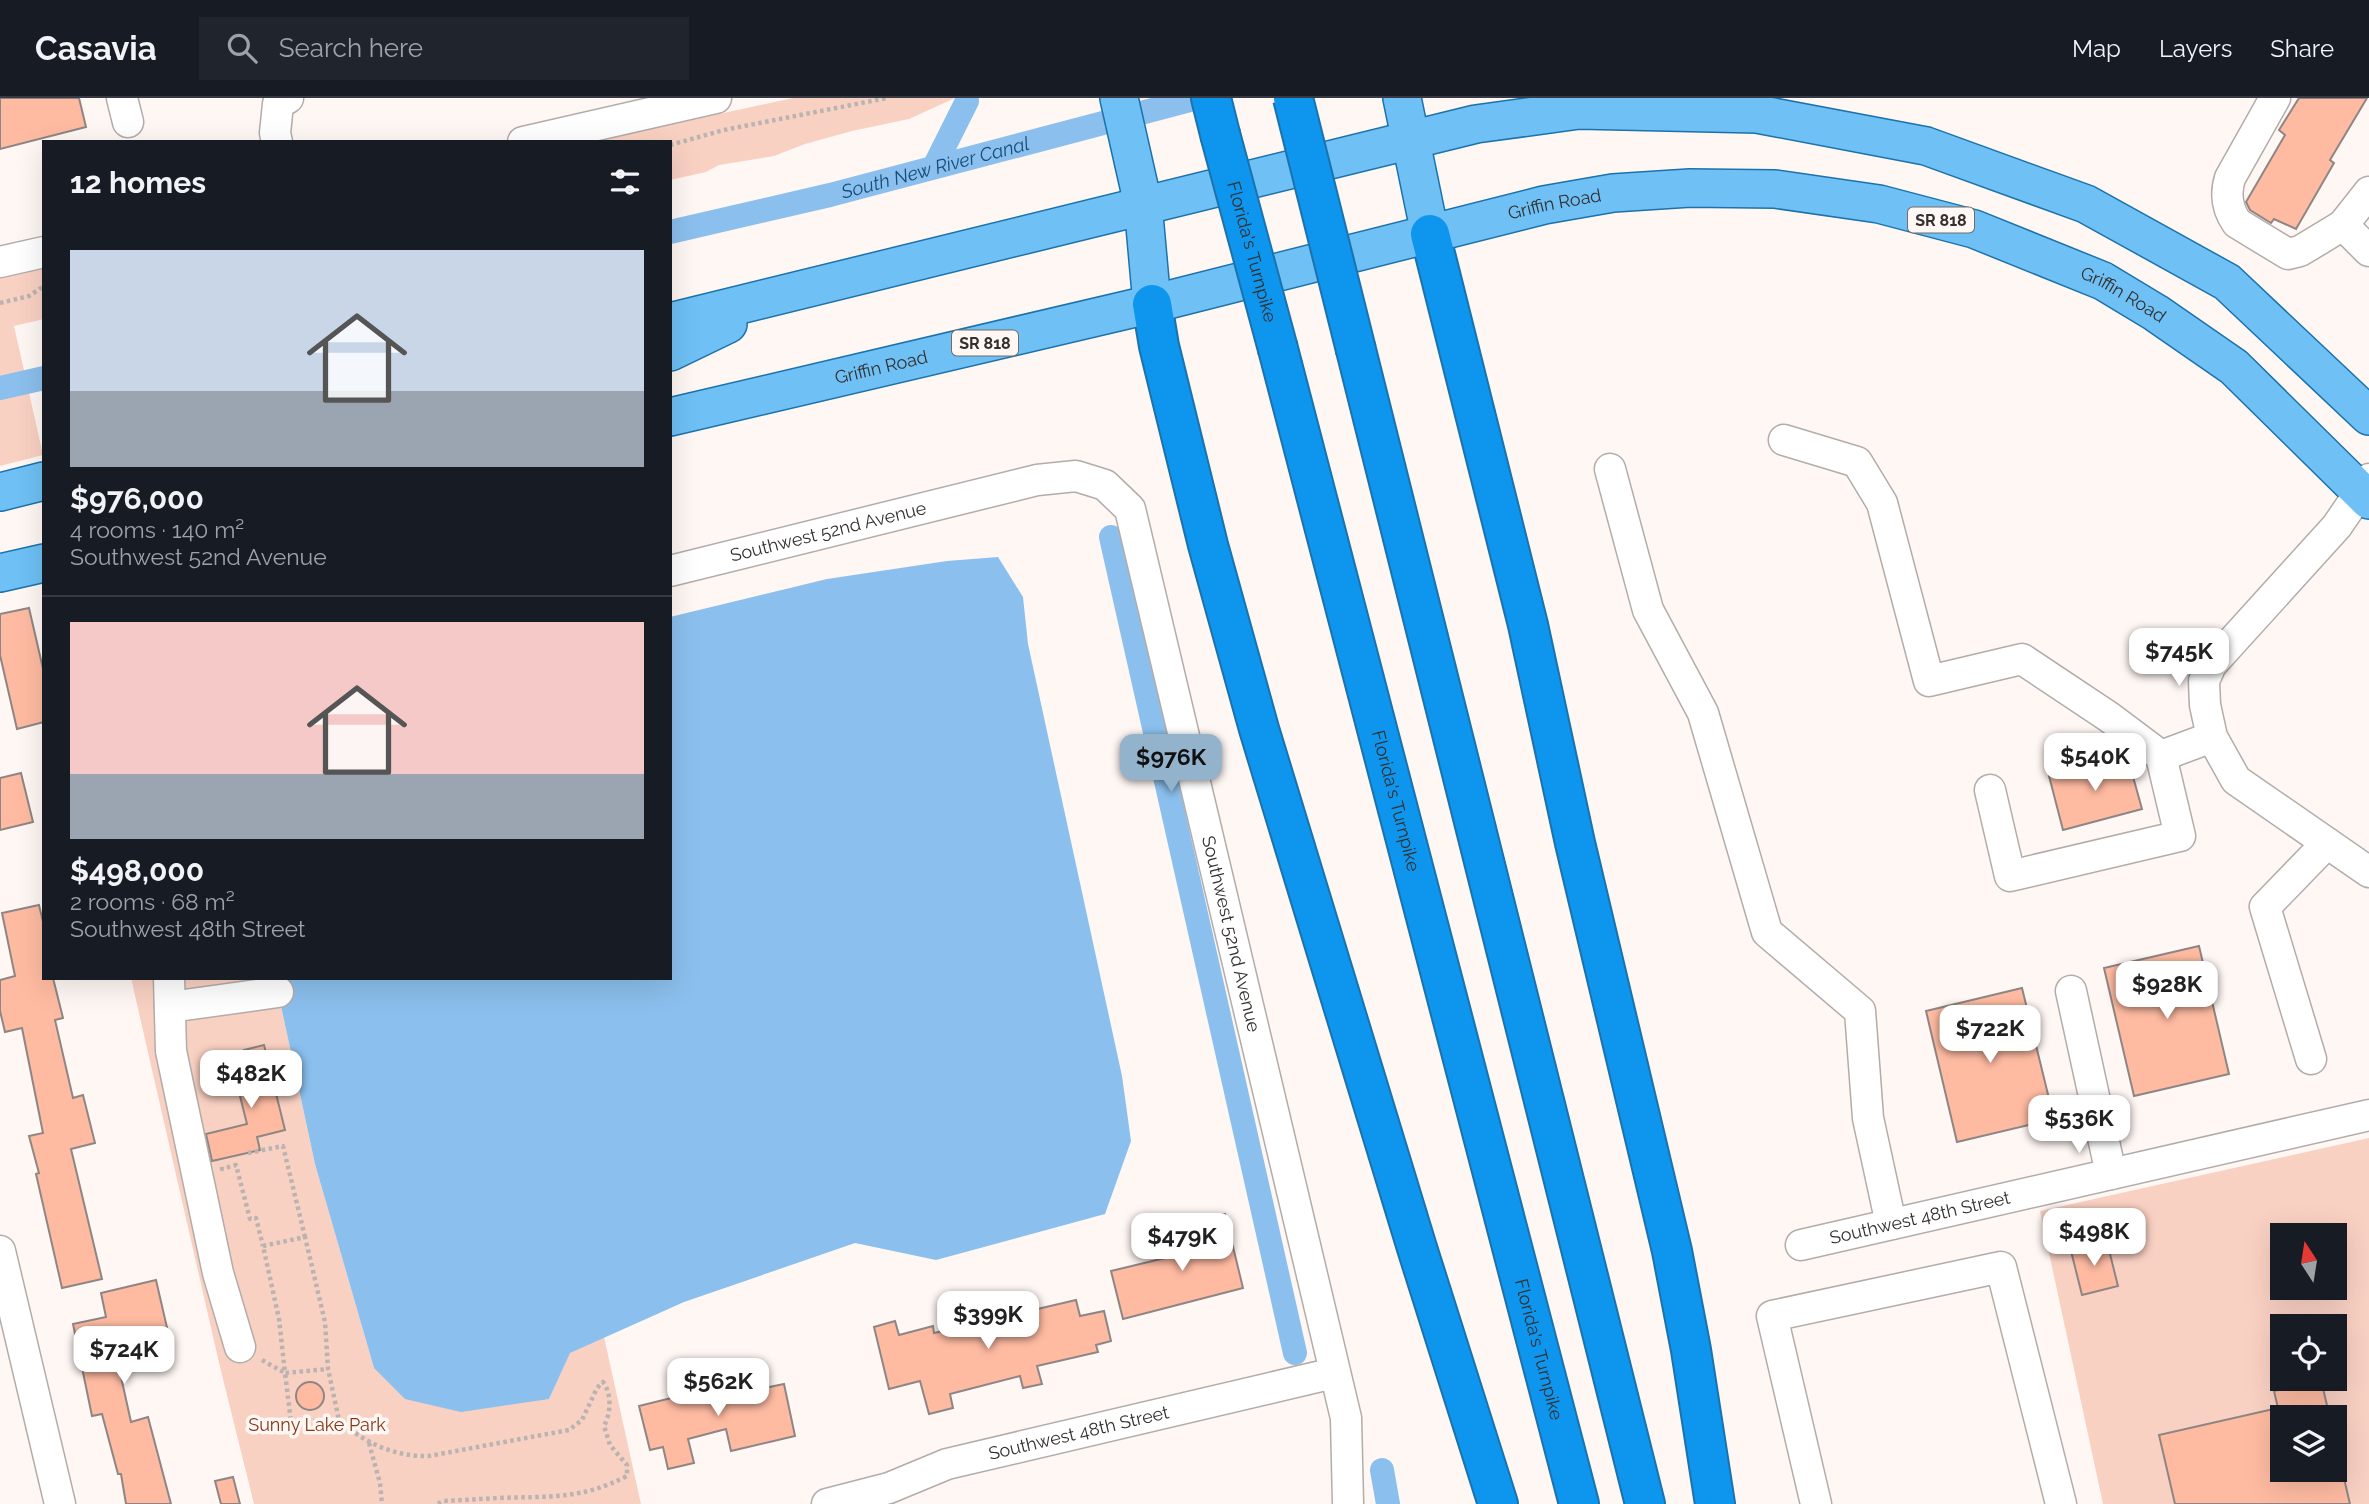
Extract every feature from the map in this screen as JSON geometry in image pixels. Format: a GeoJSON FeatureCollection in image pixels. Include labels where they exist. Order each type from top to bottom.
{"type":"FeatureCollection","features":[{"type":"Feature","properties":{"kind":"highway","name":"Florida's Turnpike"},"geometry":{"type":"LineString","coordinates":[[1211,98],[1579,1504]]}},
{"type":"Feature","properties":{"kind":"highway"},"geometry":{"type":"LineString","coordinates":[[1293,98],[1645,1504]]}},
{"type":"Feature","properties":{"kind":"highway"},"geometry":{"type":"LineString","coordinates":[[1430,234],[1528,625],[1574,843],[1672,1251],[1691,1350],[1715,1504]]}},
{"type":"Feature","properties":{"kind":"highway"},"geometry":{"type":"LineString","coordinates":[[1152,304],[1162,359],[1238,657],[1413,1235],[1498,1504]]}},
{"type":"Feature","properties":{"kind":"main road"},"geometry":{"type":"LineString","coordinates":[[1119,98],[1143,204],[1152,304]]}},
{"type":"Feature","properties":{"kind":"main road"},"geometry":{"type":"LineString","coordinates":[[1402,98],[1430,234]]}},
{"type":"Feature","properties":{"kind":"main road"},"geometry":{"type":"LineString","coordinates":[[672,322],[1143,204],[1487,122],[1579,110],[1758,114],[1926,146],[2086,204],[2227,282],[2369,416]]}},
{"type":"Feature","properties":{"kind":"main road","name":"Griffin Road"},"geometry":{"type":"LineString","coordinates":[[672,416],[1152,304],[1505,214],[1613,192],[1689,188],[1774,189],[1880,204],[1974,229],[2103,281],[2157,313],[2234,367],[2366,490]]}},
{"type":"Feature","properties":{"kind":"main road"},"geometry":{"type":"LineString","coordinates":[[672,351],[798,290]]}},
{"type":"Feature","properties":{"kind":"main road"},"geometry":{"type":"LineString","coordinates":[[0,492],[42,482]]}},
{"type":"Feature","properties":{"kind":"main road"},"geometry":{"type":"LineString","coordinates":[[0,573],[42,563]]}},
{"type":"Feature","properties":{"kind":"street"},"geometry":{"type":"LineString","coordinates":[[276,140],[278,104],[288,98]]}},
{"type":"Feature","properties":{"kind":"street"},"geometry":{"type":"LineString","coordinates":[[530,140],[660,104],[716,98]]}},
{"type":"Feature","properties":{"kind":"street"},"geometry":{"type":"LineString","coordinates":[[2275,98],[2230,178],[2226,192],[2232,216],[2237,223],[2288,254],[2300,251],[2343,225],[2369,192]]}},
{"type":"Feature","properties":{"kind":"street"},"geometry":{"type":"LineString","coordinates":[[2343,225],[2369,251]]}},
{"type":"Feature","properties":{"kind":"street"},"geometry":{"type":"LineString","coordinates":[[0,262],[42,252]]}},
{"type":"Feature","properties":{"kind":"street"},"geometry":{"type":"LineString","coordinates":[[1784,440],[1857,462],[1870,482],[1882,503],[1929,681],[2022,659],[2109,717],[2161,756],[2180,835],[2010,876],[1990,790]]}},
{"type":"Feature","properties":{"kind":"street"},"geometry":{"type":"LineString","coordinates":[[1610,469],[1648,610],[1703,713],[1767,932],[1860,1011],[1868,1118],[1891,1224]]}},
{"type":"Feature","properties":{"kind":"street","name":"Southwest 52nd Avenue"},"geometry":{"type":"LineString","coordinates":[[672,571],[1037,480],[1076,476],[1096,482],[1105,485],[1130,509],[1346,1418],[1348,1504]]}},
{"type":"Feature","properties":{"kind":"street"},"geometry":{"type":"LineString","coordinates":[[2366,490],[2337,526],[2211,665],[2204,681],[2205,705],[2212,737],[2236,780],[2369,872]]}},
{"type":"Feature","properties":{"kind":"street"},"geometry":{"type":"LineString","coordinates":[[2161,756],[2212,737]]}},
{"type":"Feature","properties":{"kind":"street"},"geometry":{"type":"LineString","coordinates":[[2311,1059],[2265,907],[2327,843]]}},
{"type":"Feature","properties":{"kind":"street"},"geometry":{"type":"LineString","coordinates":[[2071,990],[2111,1174]]}},
{"type":"Feature","properties":{"kind":"street"},"geometry":{"type":"LineString","coordinates":[[240,1347],[218,1273],[171,1051],[169,992],[278,992]]}},
{"type":"Feature","properties":{"kind":"street","name":"Southwest 48th Street"},"geometry":{"type":"LineString","coordinates":[[1801,1245],[2369,1115]]}},
{"type":"Feature","properties":{"kind":"street"},"geometry":{"type":"LineString","coordinates":[[0,1251],[60,1504]]}},
{"type":"Feature","properties":{"kind":"street"},"geometry":{"type":"LineString","coordinates":[[1816,1504],[1772,1316],[2001,1267],[2062,1504]]}},
{"type":"Feature","properties":{"kind":"street","name":"Southwest 48th Street"},"geometry":{"type":"LineString","coordinates":[[827,1504],[889,1488],[947,1464],[1334,1373]]}},
{"type":"Feature","properties":{"kind":"path"},"geometry":{"type":"LineString","coordinates":[[672,144],[724,130],[887,98]]}},
{"type":"Feature","properties":{"kind":"path"},"geometry":{"type":"LineString","coordinates":[[0,303],[29,296],[42,287]]}},
{"type":"Feature","properties":{"kind":"path"},"geometry":{"type":"LineString","coordinates":[[248,1153],[283,1146],[325,1322],[328,1369],[340,1420],[353,1433],[369,1442],[414,1457],[429,1456],[569,1430],[582,1420],[597,1388],[603,1382],[608,1389],[609,1416],[604,1426],[610,1445],[627,1465],[627,1476],[590,1492],[565,1497],[497,1498],[437,1504]]}},
{"type":"Feature","properties":{"kind":"path"},"geometry":{"type":"LineString","coordinates":[[220,1159],[222,1169],[236,1165],[250,1219],[256,1218],[279,1319],[291,1422],[340,1420]]}},
{"type":"Feature","properties":{"kind":"path"},"geometry":{"type":"LineString","coordinates":[[262,1246],[305,1237]]}},
{"type":"Feature","properties":{"kind":"path"},"geometry":{"type":"LineString","coordinates":[[240,1347],[285,1373],[328,1369]]}},
{"type":"Feature","properties":{"kind":"path"},"geometry":{"type":"LineString","coordinates":[[369,1442],[380,1483],[382,1504]]}},
{"type":"Feature","properties":{"kind":"green space"},"geometry":{"type":"Polygon","coordinates":[[[793,98],[955,98],[909,119],[852,131],[774,156],[719,165],[706,172],[672,180],[672,140],[598,140],[793,98]]]}},
{"type":"Feature","properties":{"kind":"green space"},"geometry":{"type":"Polygon","coordinates":[[[42,265],[42,319],[14,326],[42,455],[0,466],[0,275],[42,265]]]}},
{"type":"Feature","properties":{"kind":"green space","name":"Sunny Lake Park"},"geometry":{"type":"Polygon","coordinates":[[[131,980],[275,980],[315,1164],[374,1368],[549,1399],[569,1353],[604,1337],[641,1504],[254,1504],[131,980]]]}},
{"type":"Feature","properties":{"kind":"green space"},"geometry":{"type":"Polygon","coordinates":[[[2369,1138],[2369,1504],[2103,1504],[2040,1211],[2369,1138]]]}},
{"type":"Feature","properties":{"kind":"water"},"geometry":{"type":"Polygon","coordinates":[[[998,557],[1023,597],[1028,644],[1122,1076],[1131,1141],[1105,1214],[936,1260],[855,1243],[684,1302],[570,1353],[549,1399],[461,1412],[405,1399],[374,1368],[315,1164],[275,980],[672,980],[672,617],[827,579],[947,561],[998,557]]]}},
{"type":"Feature","properties":{"kind":"building"},"geometry":{"type":"Polygon","coordinates":[[[0,98],[79,98],[86,127],[0,149],[0,98]]]}},
{"type":"Feature","properties":{"kind":"building"},"geometry":{"type":"Polygon","coordinates":[[[2299,98],[2367,98],[2330,160],[2334,163],[2296,229],[2274,219],[2271,223],[2250,210],[2246,202],[2285,135],[2279,130],[2299,98]]]}},
{"type":"Feature","properties":{"kind":"building"},"geometry":{"type":"Polygon","coordinates":[[[29,608],[42,664],[42,723],[17,729],[0,655],[0,614],[29,608]]]}},
{"type":"Feature","properties":{"kind":"building"},"geometry":{"type":"Polygon","coordinates":[[[2127,755],[2142,809],[2063,830],[2049,776],[2127,755]]]}},
{"type":"Feature","properties":{"kind":"building"},"geometry":{"type":"Polygon","coordinates":[[[21,773],[33,822],[0,830],[0,778],[21,773]]]}},
{"type":"Feature","properties":{"kind":"building"},"geometry":{"type":"Polygon","coordinates":[[[39,905],[42,918],[42,980],[54,980],[63,1018],[55,1020],[73,1098],[83,1095],[95,1143],[71,1149],[102,1279],[62,1288],[29,1136],[43,1133],[22,1028],[5,1032],[0,1011],[0,980],[15,976],[2,913],[39,905]]]}},
{"type":"Feature","properties":{"kind":"building"},"geometry":{"type":"Polygon","coordinates":[[[2199,946],[2229,1074],[2134,1096],[2104,968],[2199,946]]]}},
{"type":"Feature","properties":{"kind":"building"},"geometry":{"type":"Polygon","coordinates":[[[2022,988],[2054,1119],[1957,1142],[1926,1011],[2022,988]]]}},
{"type":"Feature","properties":{"kind":"building"},"geometry":{"type":"Polygon","coordinates":[[[264,1045],[285,1130],[257,1137],[260,1150],[212,1161],[206,1134],[247,1124],[234,1072],[248,1069],[244,1050],[264,1045]]]}},
{"type":"Feature","properties":{"kind":"building"},"geometry":{"type":"Polygon","coordinates":[[[1225,1214],[1243,1288],[1123,1319],[1111,1271],[1194,1251],[1187,1223],[1225,1214]]]}},
{"type":"Feature","properties":{"kind":"building"},"geometry":{"type":"Polygon","coordinates":[[[2107,1242],[2118,1286],[2082,1295],[2071,1251],[2107,1242]]]}},
{"type":"Feature","properties":{"kind":"building"},"geometry":{"type":"Polygon","coordinates":[[[156,1280],[168,1332],[114,1345],[131,1422],[148,1417],[171,1504],[126,1504],[121,1474],[118,1474],[102,1414],[92,1416],[73,1324],[106,1317],[101,1293],[156,1280]]]}},
{"type":"Feature","properties":{"kind":"building"},"geometry":{"type":"Polygon","coordinates":[[[1076,1300],[1080,1316],[1104,1311],[1111,1341],[1096,1345],[1098,1352],[1037,1366],[1042,1384],[1023,1388],[1020,1376],[950,1394],[953,1408],[929,1414],[920,1381],[889,1389],[874,1327],[895,1321],[899,1335],[933,1326],[934,1333],[1076,1300]]]}},
{"type":"Feature","properties":{"kind":"building"},"geometry":{"type":"Polygon","coordinates":[[[745,1374],[750,1391],[784,1384],[795,1436],[731,1451],[726,1429],[688,1439],[694,1463],[668,1469],[663,1447],[650,1450],[639,1406],[716,1387],[715,1380],[745,1374]]]}},
{"type":"Feature","properties":{"kind":"building"},"geometry":{"type":"Polygon","coordinates":[[[310,1382],[320,1386],[324,1396],[320,1406],[310,1410],[300,1406],[296,1396],[300,1386],[310,1382]]]}},
{"type":"Feature","properties":{"kind":"building"},"geometry":{"type":"Polygon","coordinates":[[[2274,1391],[2324,1391],[2327,1405],[2277,1405],[2274,1391]]]}},
{"type":"Feature","properties":{"kind":"building"},"geometry":{"type":"Polygon","coordinates":[[[2270,1410],[2270,1482],[2345,1482],[2350,1504],[2175,1504],[2159,1435],[2270,1410]]]}},
{"type":"Feature","properties":{"kind":"building"},"geometry":{"type":"Polygon","coordinates":[[[233,1477],[240,1504],[221,1504],[215,1481],[233,1477]]]}},
{"type":"Feature","properties":{"kind":"waterway","name":"South New River Canal"},"geometry":{"type":"LineString","coordinates":[[672,232],[830,195],[1198,98]]}},
{"type":"Feature","properties":{"kind":"waterway"},"geometry":{"type":"LineString","coordinates":[[934,167],[967,101]]}},
{"type":"Feature","properties":{"kind":"waterway","name":"South New River Canal"},"geometry":{"type":"LineString","coordinates":[[0,388],[42,378]]}},
{"type":"Feature","properties":{"kind":"waterway"},"geometry":{"type":"LineString","coordinates":[[1111,537],[1295,1353]]}},
{"type":"Feature","properties":{"kind":"waterway"},"geometry":{"type":"LineString","coordinates":[[1382,1470],[1388,1504]]}}]}
